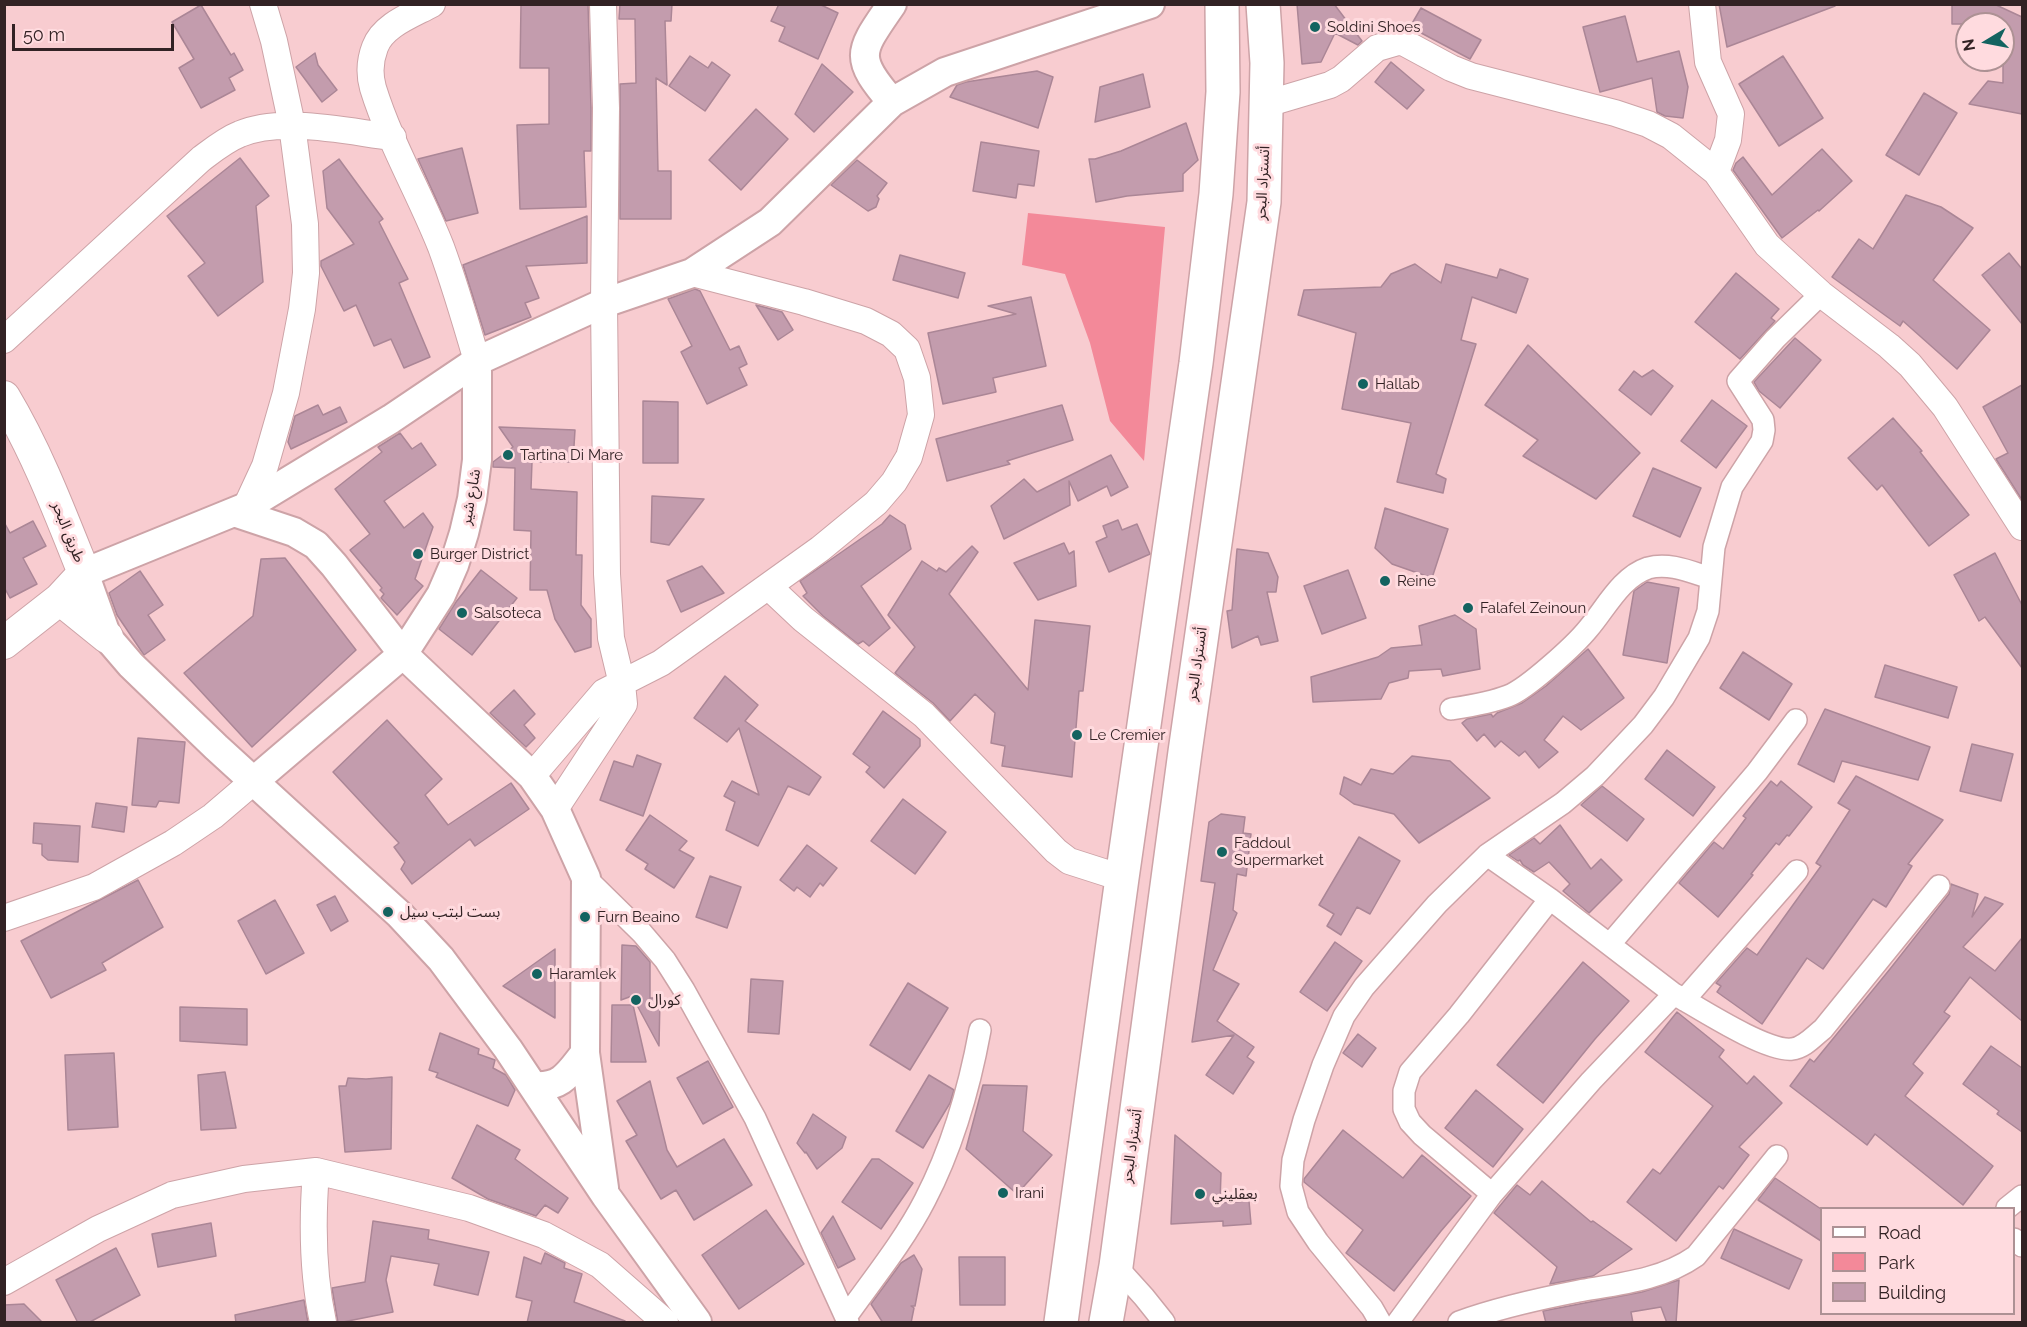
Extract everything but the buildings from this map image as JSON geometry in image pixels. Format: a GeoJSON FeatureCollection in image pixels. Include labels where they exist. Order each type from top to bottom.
{"type":"FeatureCollection","features":[{"type":"Feature","properties":{"kind":"highway"},"geometry":{"type":"LineString","coordinates":[[1061,1323],[1196,363],[1216,194],[1223,92],[1222,4]]}},
{"type":"Feature","properties":{"kind":"highway","name":"أتستراد البحر"},"geometry":{"type":"LineString","coordinates":[[1106,1323],[1116,1266],[1182,774],[1264,202],[1267,63],[1263,4]]}},
{"type":"Feature","properties":{"kind":"main road"},"geometry":{"type":"LineString","coordinates":[[891,4],[866,42],[864,61],[873,80],[892,102]]}},
{"type":"Feature","properties":{"kind":"main road"},"geometry":{"type":"LineString","coordinates":[[107,637],[84,573],[240,510],[391,419],[477,361],[604,303],[692,273],[770,222],[892,102],[945,72],[1150,4]]}},
{"type":"Feature","properties":{"kind":"main road","name":"شارع شير"},"geometry":{"type":"LineString","coordinates":[[254,781],[403,654],[441,595],[454,565],[472,499],[477,460],[477,361]]}},
{"type":"Feature","properties":{"kind":"main road","name":"طريق البحر"},"geometry":{"type":"LineString","coordinates":[[4,397],[20,422],[84,573],[60,599],[4,643]]}},
{"type":"Feature","properties":{"kind":"main road"},"geometry":{"type":"LineString","coordinates":[[240,510],[294,532],[316,545],[403,654],[532,776],[555,809],[586,878],[585,1053],[606,1196]]}},
{"type":"Feature","properties":{"kind":"main road"},"geometry":{"type":"LineString","coordinates":[[60,599],[107,637],[131,665],[400,915],[441,959],[534,1086],[606,1196],[697,1323]]}},
{"type":"Feature","properties":{"kind":"main road"},"geometry":{"type":"LineString","coordinates":[[534,1086],[546,1087],[560,1083],[585,1053]]}},
{"type":"Feature","properties":{"kind":"street"},"geometry":{"type":"LineString","coordinates":[[240,510],[265,466],[285,393],[302,309],[306,273],[305,224],[292,125],[274,41],[262,4]]}},
{"type":"Feature","properties":{"kind":"street"},"geometry":{"type":"LineString","coordinates":[[432,4],[390,27],[375,45],[370,66],[373,86],[393,138],[453,280],[477,361]]}},
{"type":"Feature","properties":{"kind":"street"},"geometry":{"type":"LineString","coordinates":[[555,809],[624,704],[622,684],[611,638],[609,611],[604,303],[606,108],[603,4]]}},
{"type":"Feature","properties":{"kind":"street"},"geometry":{"type":"LineString","coordinates":[[1702,4],[1708,62],[1731,114],[1728,140],[1716,172]]}},
{"type":"Feature","properties":{"kind":"street"},"geometry":{"type":"LineString","coordinates":[[1266,104],[1330,85],[1341,79],[1377,48],[1401,41],[1451,68],[1472,76],[1616,113],[1648,124],[1671,136],[1716,172],[1767,245],[1821,294],[1910,365],[1945,407],[2022,527]]}},
{"type":"Feature","properties":{"kind":"street"},"geometry":{"type":"LineString","coordinates":[[4,340],[201,159],[240,133],[260,128],[292,125],[393,138]]}},
{"type":"Feature","properties":{"kind":"street"},"geometry":{"type":"LineString","coordinates":[[532,776],[604,692],[661,663],[858,519],[894,482],[909,457],[921,415],[917,378],[908,349],[891,334],[866,321],[804,302],[692,273]]}},
{"type":"Feature","properties":{"kind":"street"},"geometry":{"type":"LineString","coordinates":[[1380,1323],[1372,1308],[1318,1242],[1298,1212],[1291,1186],[1293,1160],[1304,1120],[1323,1065],[1344,1016],[1364,987],[1437,904],[1487,855],[1563,803],[1595,776],[1643,725],[1664,697],[1699,638],[1708,611],[1714,547],[1729,496],[1732,487],[1762,441],[1763,420],[1738,381],[1775,339],[1821,294]]}},
{"type":"Feature","properties":{"kind":"street"},"geometry":{"type":"LineString","coordinates":[[1451,709],[1501,698],[1524,688],[1586,632],[1623,584],[1643,570],[1669,566],[1710,578]]}},
{"type":"Feature","properties":{"kind":"street"},"geometry":{"type":"LineString","coordinates":[[768,587],[803,619],[924,715],[1056,851],[1069,861],[1122,878]]}},
{"type":"Feature","properties":{"kind":"street"},"geometry":{"type":"LineString","coordinates":[[1610,944],[1756,772],[1796,720]]}},
{"type":"Feature","properties":{"kind":"street"},"geometry":{"type":"LineString","coordinates":[[4,918],[94,887],[173,843],[213,816],[254,781]]}},
{"type":"Feature","properties":{"kind":"street"},"geometry":{"type":"LineString","coordinates":[[1487,855],[1550,898],[1679,997],[1751,1037],[1775,1047],[1793,1049],[1807,1042],[1823,1029],[1938,886]]}},
{"type":"Feature","properties":{"kind":"street"},"geometry":{"type":"LineString","coordinates":[[1398,1323],[1492,1194],[1591,1080],[1679,997],[1797,871]]}},
{"type":"Feature","properties":{"kind":"street"},"geometry":{"type":"LineString","coordinates":[[586,878],[650,942],[665,960],[684,990],[755,1118],[847,1320]]}},
{"type":"Feature","properties":{"kind":"street"},"geometry":{"type":"LineString","coordinates":[[1492,1194],[1422,1135],[1410,1122],[1404,1109],[1404,1091],[1410,1072],[1460,1016],[1550,898]]}},
{"type":"Feature","properties":{"kind":"street"},"geometry":{"type":"LineString","coordinates":[[847,1320],[912,1223],[949,1149],[970,1079],[980,1030]]}},
{"type":"Feature","properties":{"kind":"street"},"geometry":{"type":"LineString","coordinates":[[1459,1323],[1486,1313],[1548,1297],[1646,1278],[1682,1266],[1696,1256],[1777,1156]]}},
{"type":"Feature","properties":{"kind":"street"},"geometry":{"type":"LineString","coordinates":[[4,1282],[98,1229],[172,1196],[244,1179],[316,1171],[469,1208],[544,1234],[600,1265],[665,1323]]}},
{"type":"Feature","properties":{"kind":"street"},"geometry":{"type":"LineString","coordinates":[[316,1171],[313,1216],[314,1261],[323,1323]]}},
{"type":"Feature","properties":{"kind":"street"},"geometry":{"type":"LineString","coordinates":[[2009,1207],[2022,1196]]}},
{"type":"Feature","properties":{"kind":"street"},"geometry":{"type":"LineString","coordinates":[[1116,1266],[1164,1323]]}},
{"type":"Feature","properties":{"kind":"green space"},"geometry":{"type":"Polygon","coordinates":[[[1028,213],[1165,227],[1144,461],[1110,421],[1090,343],[1065,274],[1022,265],[1028,213]]]}},
{"type":"Feature","properties":{"kind":"place","name":"Soldini Shoes"},"geometry":{"type":"Point","coordinates":[1315,27]}},
{"type":"Feature","properties":{"kind":"place","name":"Hallab"},"geometry":{"type":"Point","coordinates":[1363,384]}},
{"type":"Feature","properties":{"kind":"place","name":"Tartina Di Mare"},"geometry":{"type":"Point","coordinates":[508,455]}},
{"type":"Feature","properties":{"kind":"place","name":"Burger District"},"geometry":{"type":"Point","coordinates":[418,554]}},
{"type":"Feature","properties":{"kind":"place","name":"Reine"},"geometry":{"type":"Point","coordinates":[1385,581]}},
{"type":"Feature","properties":{"kind":"place","name":"Falafel Zeinoun"},"geometry":{"type":"Point","coordinates":[1468,608]}},
{"type":"Feature","properties":{"kind":"place","name":"Salsoteca"},"geometry":{"type":"Point","coordinates":[462,613]}},
{"type":"Feature","properties":{"kind":"place","name":"Le Cremier"},"geometry":{"type":"Point","coordinates":[1077,735]}},
{"type":"Feature","properties":{"kind":"place","name":"Faddoul Supermarket"},"geometry":{"type":"Point","coordinates":[1222,852]}},
{"type":"Feature","properties":{"kind":"place","name":"بست لبتب سيل"},"geometry":{"type":"Point","coordinates":[388,912]}},
{"type":"Feature","properties":{"kind":"place","name":"Furn Beaino"},"geometry":{"type":"Point","coordinates":[585,917]}},
{"type":"Feature","properties":{"kind":"place","name":"Haramlek"},"geometry":{"type":"Point","coordinates":[537,974]}},
{"type":"Feature","properties":{"kind":"place","name":"كورال"},"geometry":{"type":"Point","coordinates":[636,1000]}},
{"type":"Feature","properties":{"kind":"place","name":"Irani"},"geometry":{"type":"Point","coordinates":[1003,1193]}},
{"type":"Feature","properties":{"kind":"place","name":"بعقليني"},"geometry":{"type":"Point","coordinates":[1200,1194]}}]}
